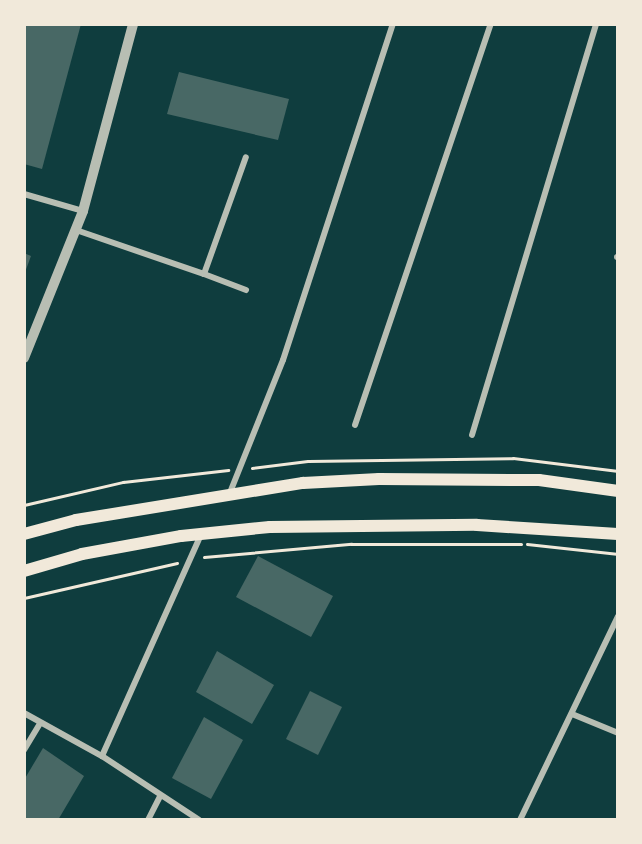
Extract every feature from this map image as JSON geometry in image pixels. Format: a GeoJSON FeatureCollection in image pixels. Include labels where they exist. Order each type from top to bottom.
{"type":"FeatureCollection","features":[{"type":"Feature","properties":{"kind":"main road"},"geometry":{"type":"LineString","coordinates":[[24,534],[76,520],[303,483],[379,479],[539,480],[618,491]]}},
{"type":"Feature","properties":{"kind":"main road"},"geometry":{"type":"LineString","coordinates":[[24,571],[82,554],[201,534],[270,527],[477,525],[594,530],[618,534]]}},
{"type":"Feature","properties":{"kind":"street"},"geometry":{"type":"LineString","coordinates":[[24,358],[83,211],[133,24]]}},
{"type":"Feature","properties":{"kind":"street"},"geometry":{"type":"LineString","coordinates":[[228,495],[283,360],[393,24]]}},
{"type":"Feature","properties":{"kind":"street"},"geometry":{"type":"LineString","coordinates":[[355,425],[491,24]]}},
{"type":"Feature","properties":{"kind":"street"},"geometry":{"type":"LineString","coordinates":[[472,435],[596,24]]}},
{"type":"Feature","properties":{"kind":"street"},"geometry":{"type":"LineString","coordinates":[[204,274],[246,157]]}},
{"type":"Feature","properties":{"kind":"street"},"geometry":{"type":"LineString","coordinates":[[24,194],[83,211]]}},
{"type":"Feature","properties":{"kind":"street"},"geometry":{"type":"LineString","coordinates":[[76,230],[246,290]]}},
{"type":"Feature","properties":{"kind":"street"},"geometry":{"type":"LineString","coordinates":[[102,756],[201,534]]}},
{"type":"Feature","properties":{"kind":"street"},"geometry":{"type":"LineString","coordinates":[[520,820],[618,616]]}},
{"type":"Feature","properties":{"kind":"street"},"geometry":{"type":"LineString","coordinates":[[24,713],[102,756],[199,820]]}},
{"type":"Feature","properties":{"kind":"street"},"geometry":{"type":"LineString","coordinates":[[572,714],[618,733]]}},
{"type":"Feature","properties":{"kind":"street"},"geometry":{"type":"LineString","coordinates":[[24,750],[40,723]]}},
{"type":"Feature","properties":{"kind":"street"},"geometry":{"type":"LineString","coordinates":[[148,820],[160,796]]}},
{"type":"Feature","properties":{"kind":"path"},"geometry":{"type":"LineString","coordinates":[[24,598],[191,560],[351,544],[524,544],[618,554]]}},
{"type":"Feature","properties":{"kind":"building"},"geometry":{"type":"Polygon","coordinates":[[[24,24],[81,24],[42,169],[24,164],[24,24]]]}},
{"type":"Feature","properties":{"kind":"building"},"geometry":{"type":"Polygon","coordinates":[[[179,72],[289,99],[278,140],[167,114],[179,72]]]}},
{"type":"Feature","properties":{"kind":"building"},"geometry":{"type":"Polygon","coordinates":[[[24,253],[31,256],[24,275],[24,253]]]}},
{"type":"Feature","properties":{"kind":"building"},"geometry":{"type":"Polygon","coordinates":[[[258,556],[333,596],[311,637],[236,597],[258,556]]]}},
{"type":"Feature","properties":{"kind":"building"},"geometry":{"type":"Polygon","coordinates":[[[217,651],[274,685],[252,724],[196,692],[217,651]]]}},
{"type":"Feature","properties":{"kind":"building"},"geometry":{"type":"Polygon","coordinates":[[[310,691],[342,707],[318,755],[286,739],[310,691]]]}},
{"type":"Feature","properties":{"kind":"building"},"geometry":{"type":"Polygon","coordinates":[[[204,717],[243,740],[211,799],[172,778],[204,717]]]}},
{"type":"Feature","properties":{"kind":"building"},"geometry":{"type":"Polygon","coordinates":[[[43,748],[84,776],[58,820],[24,818],[24,780],[43,748]]]}}]}
